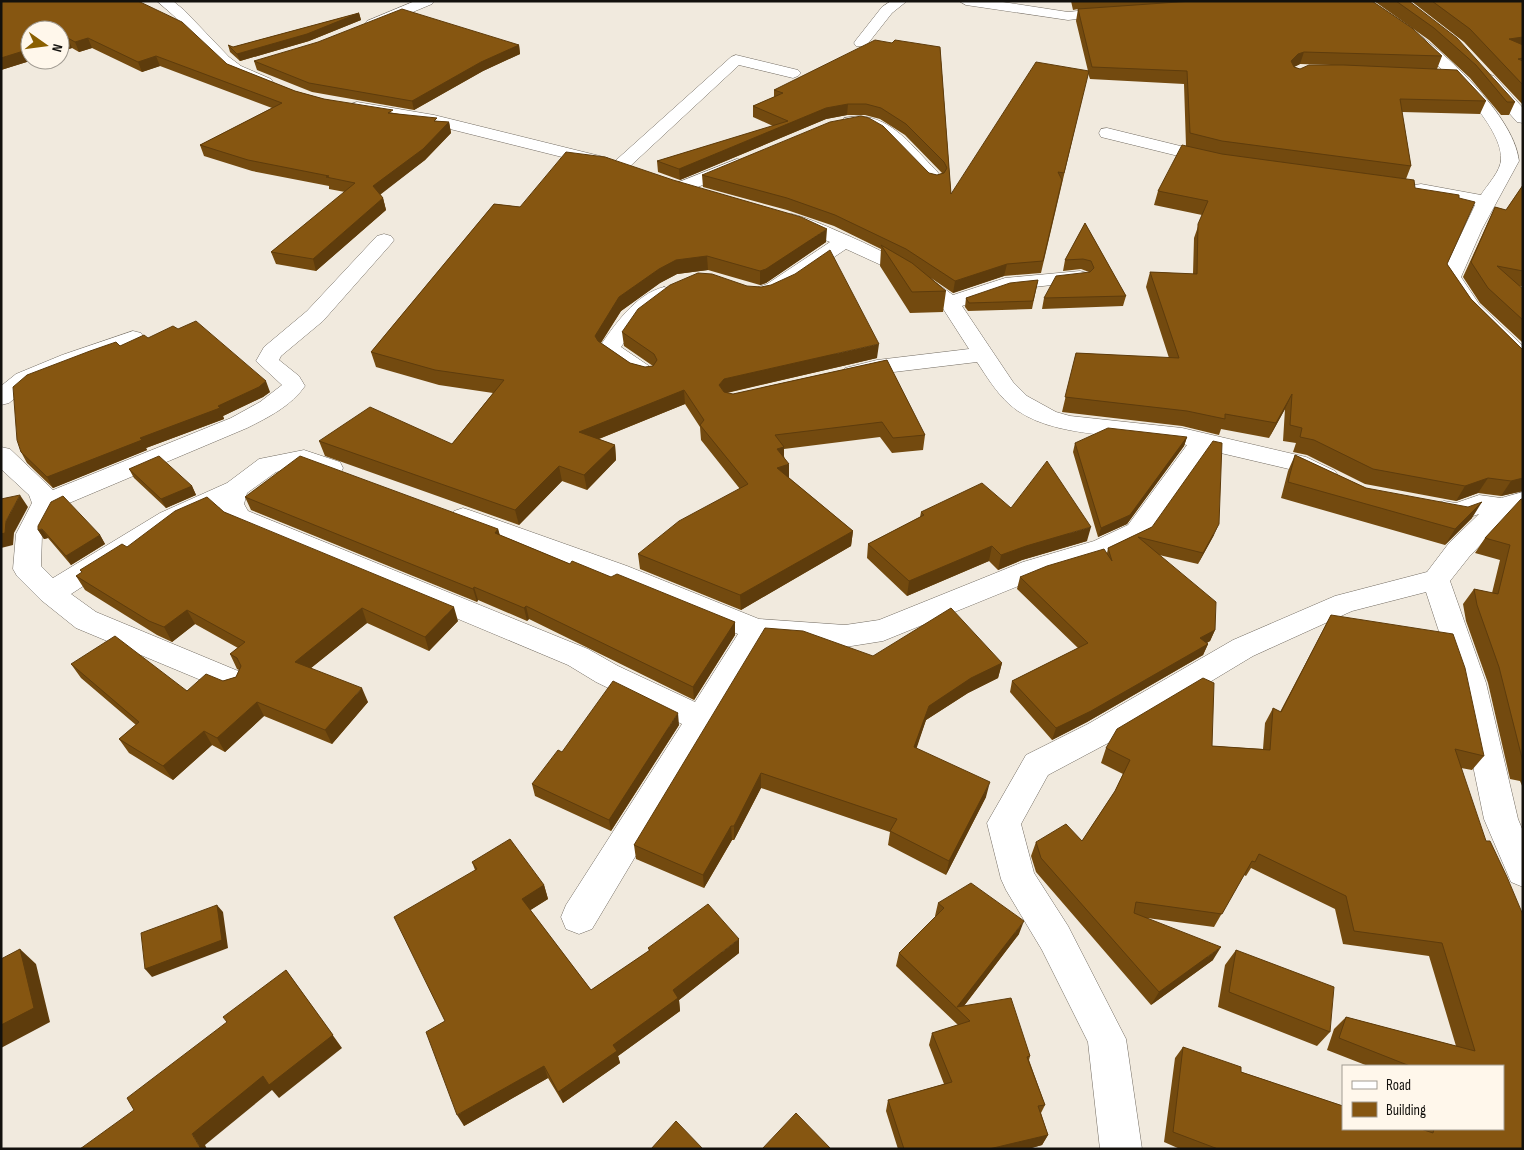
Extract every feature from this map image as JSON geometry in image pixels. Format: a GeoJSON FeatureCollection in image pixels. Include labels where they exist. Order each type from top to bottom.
{"type":"FeatureCollection","features":[{"type":"Feature","properties":{"kind":"street"},"geometry":{"type":"LineString","coordinates":[[164,1],[179,13],[212,48],[286,90]]}},
{"type":"Feature","properties":{"kind":"street"},"geometry":{"type":"LineString","coordinates":[[354,31],[427,1]]}},
{"type":"Feature","properties":{"kind":"street"},"geometry":{"type":"LineString","coordinates":[[861,43],[887,10],[900,1]]}},
{"type":"Feature","properties":{"kind":"street"},"geometry":{"type":"LineString","coordinates":[[966,1],[1068,16],[1116,8]]}},
{"type":"Feature","properties":{"kind":"street"},"geometry":{"type":"LineString","coordinates":[[1360,1],[1421,42],[1477,98],[1491,116],[1509,146],[1510,161],[1486,202],[1451,277],[1472,308],[1523,359]]}},
{"type":"Feature","properties":{"kind":"street"},"geometry":{"type":"LineString","coordinates":[[620,166],[736,60],[793,73]]}},
{"type":"Feature","properties":{"kind":"street"},"geometry":{"type":"LineString","coordinates":[[1480,70],[1523,118]]}},
{"type":"Feature","properties":{"kind":"street"},"geometry":{"type":"LineString","coordinates":[[1437,75],[1454,76]]}},
{"type":"Feature","properties":{"kind":"street"},"geometry":{"type":"LineString","coordinates":[[335,104],[434,120],[620,166],[642,175]]}},
{"type":"Feature","properties":{"kind":"street"},"geometry":{"type":"LineString","coordinates":[[833,126],[861,120],[882,126],[901,142],[904,148],[935,179]]}},
{"type":"Feature","properties":{"kind":"street"},"geometry":{"type":"LineString","coordinates":[[1107,133],[1228,162]]}},
{"type":"Feature","properties":{"kind":"street"},"geometry":{"type":"LineString","coordinates":[[714,197],[673,185],[750,159]]}},
{"type":"Feature","properties":{"kind":"street"},"geometry":{"type":"LineString","coordinates":[[1407,187],[1486,202]]}},
{"type":"Feature","properties":{"kind":"street"},"geometry":{"type":"LineString","coordinates":[[774,214],[808,225],[888,261],[918,279],[950,303],[1005,387],[1019,401],[1048,416],[1068,423],[1182,436],[1297,463],[1341,484]]}},
{"type":"Feature","properties":{"kind":"street"},"geometry":{"type":"LineString","coordinates":[[44,502],[239,423],[263,410],[290,391],[294,386],[291,381],[268,361],[272,352],[315,316],[384,240]]}},
{"type":"Feature","properties":{"kind":"street"},"geometry":{"type":"LineString","coordinates":[[748,292],[761,293],[774,289],[844,242]]}},
{"type":"Feature","properties":{"kind":"street"},"geometry":{"type":"LineString","coordinates":[[950,303],[1005,284],[1080,277]]}},
{"type":"Feature","properties":{"kind":"street"},"geometry":{"type":"LineString","coordinates":[[646,374],[609,349],[630,318],[677,285]]}},
{"type":"Feature","properties":{"kind":"street"},"geometry":{"type":"LineString","coordinates":[[1,398],[24,379],[70,360],[133,338]]}},
{"type":"Feature","properties":{"kind":"street"},"geometry":{"type":"LineString","coordinates":[[829,378],[877,367],[985,354]]}},
{"type":"Feature","properties":{"kind":"street"},"geometry":{"type":"LineString","coordinates":[[442,509],[616,573],[756,630],[845,636],[883,630],[1032,569],[1103,548],[1137,530],[1202,441]]}},
{"type":"Feature","properties":{"kind":"street"},"geometry":{"type":"LineString","coordinates":[[1,455],[41,491],[44,502],[29,534],[27,569],[51,593],[86,620],[232,681]]}},
{"type":"Feature","properties":{"kind":"street"},"geometry":{"type":"LineString","coordinates":[[51,593],[168,519],[236,488],[268,465],[304,458],[350,475]]}},
{"type":"Feature","properties":{"kind":"street"},"geometry":{"type":"LineString","coordinates":[[236,488],[231,504],[238,517],[578,657],[607,674],[701,719]]}},
{"type":"Feature","properties":{"kind":"street"},"geometry":{"type":"LineString","coordinates":[[1425,506],[1458,512],[1479,504],[1512,504]]}},
{"type":"Feature","properties":{"kind":"street"},"geometry":{"type":"LineString","coordinates":[[1121,1149],[1107,1039],[1055,938],[1018,879],[1004,823],[1032,773],[1037,765],[1099,733],[1244,648],[1345,603],[1436,580],[1459,550],[1512,504]]}},
{"type":"Feature","properties":{"kind":"street"},"geometry":{"type":"LineString","coordinates":[[1436,580],[1471,682],[1502,819],[1523,872]]}},
{"type":"Feature","properties":{"kind":"street"},"geometry":{"type":"LineString","coordinates":[[579,917],[756,630]]}},
{"type":"Feature","properties":{"kind":"building"},"geometry":{"type":"Polygon","coordinates":[[[1,1],[138,1],[182,22],[227,64],[295,91],[324,99],[393,110],[388,113],[437,118],[434,121],[449,122],[423,149],[373,186],[383,198],[313,259],[271,252],[355,183],[248,160],[200,145],[282,103],[156,56],[138,62],[88,38],[75,42],[70,39],[70,20],[20,20],[20,52],[1,58],[1,1]]]}},
{"type":"Feature","properties":{"kind":"building"},"geometry":{"type":"Polygon","coordinates":[[[1192,1],[1372,1],[1412,28],[1442,56],[1304,52],[1298,54],[1291,61],[1294,67],[1300,69],[1309,65],[1344,65],[1457,70],[1486,101],[1400,99],[1411,166],[1222,141],[1190,133],[1187,71],[1092,67],[1078,9],[1192,1]]]}},
{"type":"Feature","properties":{"kind":"building"},"geometry":{"type":"Polygon","coordinates":[[[1396,1],[1409,1],[1457,38],[1515,102],[1507,102],[1476,65],[1434,28],[1396,1]]]}},
{"type":"Feature","properties":{"kind":"building"},"geometry":{"type":"Polygon","coordinates":[[[1432,1],[1523,1],[1523,37],[1509,39],[1523,45],[1523,58],[1518,59],[1523,61],[1523,85],[1470,29],[1432,1]]]}},
{"type":"Feature","properties":{"kind":"building"},"geometry":{"type":"Polygon","coordinates":[[[402,9],[519,45],[481,62],[412,101],[309,83],[254,61],[318,42],[402,9]]]}},
{"type":"Feature","properties":{"kind":"building"},"geometry":{"type":"Polygon","coordinates":[[[359,13],[307,34],[237,54],[228,45],[233,47],[359,13]]]}},
{"type":"Feature","properties":{"kind":"building"},"geometry":{"type":"Polygon","coordinates":[[[875,40],[892,43],[895,40],[940,47],[951,194],[1036,62],[1089,71],[1064,173],[1058,172],[1062,180],[1043,261],[1007,264],[955,281],[906,249],[835,215],[787,198],[702,175],[830,122],[861,116],[883,126],[929,173],[937,175],[944,173],[947,168],[944,162],[906,124],[881,108],[866,104],[848,104],[826,108],[679,169],[657,161],[788,121],[753,106],[783,93],[774,90],[875,40]]]}},
{"type":"Feature","properties":{"kind":"building"},"geometry":{"type":"Polygon","coordinates":[[[1182,145],[1222,154],[1414,180],[1415,188],[1459,195],[1459,198],[1475,202],[1447,264],[1471,299],[1523,350],[1523,478],[1511,481],[1488,478],[1465,486],[1373,469],[1314,440],[1300,437],[1302,428],[1290,425],[1292,394],[1276,423],[1225,414],[1225,419],[1187,411],[1065,397],[1076,353],[1179,358],[1150,272],[1197,274],[1198,224],[1208,201],[1158,191],[1182,145]]]}},
{"type":"Feature","properties":{"kind":"building"},"geometry":{"type":"Polygon","coordinates":[[[566,152],[605,157],[673,180],[801,217],[827,229],[760,271],[707,256],[676,260],[659,269],[619,297],[595,336],[598,341],[630,363],[645,367],[653,366],[657,360],[654,354],[622,332],[638,309],[670,285],[698,273],[712,274],[747,286],[761,287],[771,285],[795,274],[830,250],[879,344],[724,379],[719,385],[724,392],[733,394],[887,360],[925,435],[893,438],[882,422],[775,435],[784,447],[777,449],[789,464],[777,468],[853,531],[740,595],[638,554],[679,521],[748,484],[700,425],[704,420],[684,390],[579,432],[615,445],[584,475],[559,466],[515,510],[319,441],[370,407],[452,444],[504,380],[435,370],[371,352],[494,204],[520,207],[566,152]]]}},
{"type":"Feature","properties":{"kind":"building"},"geometry":{"type":"Polygon","coordinates":[[[1523,185],[1523,271],[1497,266],[1523,289],[1523,320],[1488,288],[1471,262],[1495,207],[1506,210],[1523,185]]]}},
{"type":"Feature","properties":{"kind":"building"},"geometry":{"type":"Polygon","coordinates":[[[1085,223],[1126,296],[1044,298],[1056,276],[1090,272],[1094,268],[1091,261],[1083,259],[1065,260],[1085,223]]]}},
{"type":"Feature","properties":{"kind":"building"},"geometry":{"type":"Polygon","coordinates":[[[881,245],[912,263],[946,291],[912,292],[881,245]]]}},
{"type":"Feature","properties":{"kind":"building"},"geometry":{"type":"Polygon","coordinates":[[[1038,280],[1033,301],[969,303],[966,298],[1010,283],[1038,280]]]}},
{"type":"Feature","properties":{"kind":"building"},"geometry":{"type":"Polygon","coordinates":[[[196,321],[266,381],[259,387],[218,406],[220,408],[140,438],[142,440],[47,477],[21,452],[17,440],[13,387],[27,375],[116,342],[120,346],[144,335],[148,338],[173,326],[178,329],[196,321]]]}},
{"type":"Feature","properties":{"kind":"building"},"geometry":{"type":"Polygon","coordinates":[[[1108,428],[1187,437],[1130,515],[1101,528],[1075,443],[1108,428]]]}},
{"type":"Feature","properties":{"kind":"building"},"geometry":{"type":"Polygon","coordinates":[[[1213,441],[1222,443],[1219,524],[1203,553],[1138,537],[1216,602],[1215,630],[1200,638],[1208,644],[1091,711],[1056,728],[1012,681],[1088,643],[1020,577],[1047,566],[1104,549],[1112,561],[1108,548],[1152,527],[1213,441]]]}},
{"type":"Feature","properties":{"kind":"building"},"geometry":{"type":"Polygon","coordinates":[[[1295,455],[1366,488],[1468,507],[1482,502],[1455,529],[1288,482],[1295,455]]]}},
{"type":"Feature","properties":{"kind":"building"},"geometry":{"type":"Polygon","coordinates":[[[159,456],[192,486],[161,499],[129,469],[159,456]]]}},
{"type":"Feature","properties":{"kind":"building"},"geometry":{"type":"Polygon","coordinates":[[[300,456],[498,529],[495,533],[570,564],[572,561],[611,577],[617,574],[735,622],[693,687],[526,606],[524,608],[474,587],[473,589],[245,497],[300,456]]]}},
{"type":"Feature","properties":{"kind":"building"},"geometry":{"type":"Polygon","coordinates":[[[1047,461],[1091,527],[1001,555],[992,546],[909,581],[868,544],[924,515],[921,512],[982,483],[1011,508],[1047,461]]]}},
{"type":"Feature","properties":{"kind":"building"},"geometry":{"type":"Polygon","coordinates":[[[20,495],[6,521],[5,533],[1,534],[1,499],[20,495]]]}},
{"type":"Feature","properties":{"kind":"building"},"geometry":{"type":"Polygon","coordinates":[[[63,496],[100,535],[66,556],[42,529],[38,530],[38,526],[51,502],[63,496]]]}},
{"type":"Feature","properties":{"kind":"building"},"geometry":{"type":"Polygon","coordinates":[[[207,497],[224,512],[454,607],[425,637],[362,608],[295,662],[362,688],[325,730],[257,702],[217,738],[204,731],[163,766],[119,739],[139,722],[71,664],[115,636],[187,691],[206,674],[223,681],[236,677],[241,666],[237,658],[230,654],[245,642],[187,610],[164,627],[149,621],[76,576],[82,572],[80,570],[122,544],[127,547],[175,511],[207,497]]]}},
{"type":"Feature","properties":{"kind":"building"},"geometry":{"type":"Polygon","coordinates":[[[1523,499],[1523,762],[1499,667],[1477,605],[1474,589],[1498,594],[1510,545],[1485,538],[1523,499]]]}},
{"type":"Feature","properties":{"kind":"building"},"geometry":{"type":"Polygon","coordinates":[[[951,608],[1002,663],[971,678],[929,706],[914,747],[990,782],[949,861],[890,831],[897,819],[761,773],[734,826],[731,826],[703,875],[634,845],[765,628],[803,631],[873,656],[951,608]]]}},
{"type":"Feature","properties":{"kind":"building"},"geometry":{"type":"Polygon","coordinates":[[[1331,615],[1453,634],[1465,668],[1484,756],[1455,749],[1486,841],[1490,841],[1523,915],[1523,1149],[1218,1149],[1173,1132],[1183,1047],[1241,1067],[1241,1072],[1342,1106],[1342,1130],[1424,1130],[1433,1133],[1434,1130],[1504,1130],[1504,1065],[1407,1065],[1339,1038],[1346,1017],[1475,1051],[1442,943],[1354,931],[1346,896],[1259,854],[1255,862],[1252,861],[1222,914],[1136,902],[1134,913],[1221,947],[1159,992],[1041,858],[1036,842],[1066,824],[1082,841],[1115,791],[1130,760],[1106,748],[1117,729],[1203,678],[1214,683],[1212,746],[1270,750],[1273,708],[1281,712],[1331,615]]]}},
{"type":"Feature","properties":{"kind":"building"},"geometry":{"type":"Polygon","coordinates":[[[613,681],[678,713],[609,820],[532,784],[558,750],[562,752],[613,681]]]}},
{"type":"Feature","properties":{"kind":"building"},"geometry":{"type":"Polygon","coordinates":[[[510,839],[544,885],[522,899],[591,990],[650,950],[648,948],[708,904],[739,939],[673,990],[678,998],[613,1045],[617,1051],[558,1092],[544,1066],[457,1115],[426,1032],[445,1021],[394,917],[477,869],[472,862],[510,839]]]}},
{"type":"Feature","properties":{"kind":"building"},"geometry":{"type":"Polygon","coordinates":[[[971,883],[1024,921],[957,1007],[1011,998],[1030,1056],[1027,1057],[1045,1105],[1038,1106],[1048,1135],[989,1149],[904,1149],[888,1100],[952,1082],[932,1033],[970,1021],[899,953],[944,908],[938,903],[971,883]]]}},
{"type":"Feature","properties":{"kind":"building"},"geometry":{"type":"Polygon","coordinates":[[[217,905],[222,940],[145,969],[141,933],[217,905]]]}},
{"type":"Feature","properties":{"kind":"building"},"geometry":{"type":"Polygon","coordinates":[[[20,949],[34,1008],[1,1025],[1,959],[20,949]]]}},
{"type":"Feature","properties":{"kind":"building"},"geometry":{"type":"Polygon","coordinates":[[[1236,950],[1334,987],[1330,1032],[1229,992],[1236,950]]]}},
{"type":"Feature","properties":{"kind":"building"},"geometry":{"type":"Polygon","coordinates":[[[286,970],[333,1035],[269,1085],[263,1076],[192,1134],[201,1149],[80,1149],[134,1110],[127,1098],[227,1022],[223,1017],[286,970]]]}},
{"type":"Feature","properties":{"kind":"building"},"geometry":{"type":"Polygon","coordinates":[[[796,1113],[831,1149],[762,1149],[796,1113]]]}},
{"type":"Feature","properties":{"kind":"building"},"geometry":{"type":"Polygon","coordinates":[[[676,1121],[703,1149],[651,1149],[676,1121]]]}}]}
